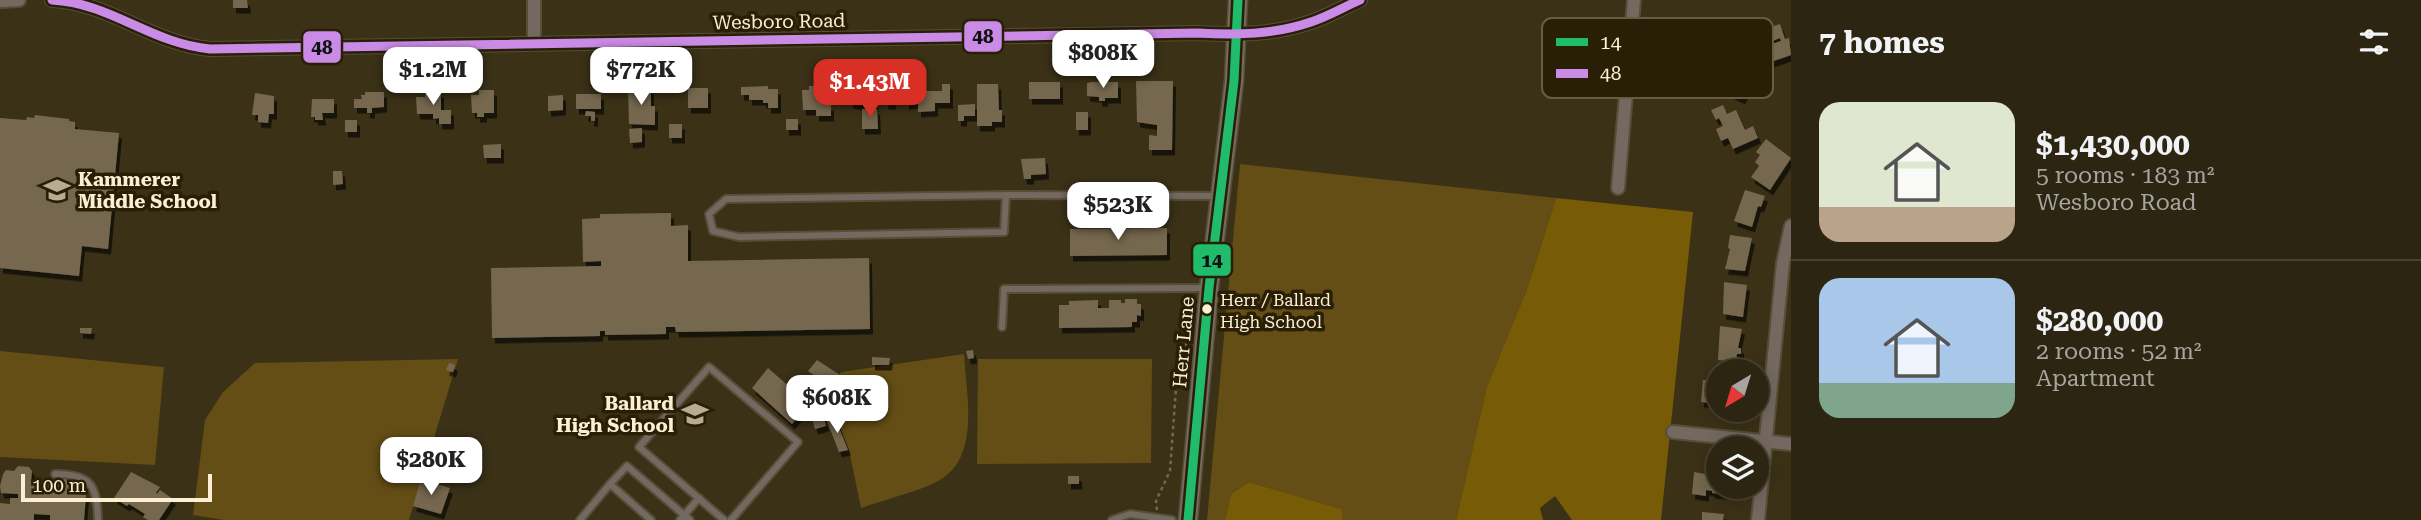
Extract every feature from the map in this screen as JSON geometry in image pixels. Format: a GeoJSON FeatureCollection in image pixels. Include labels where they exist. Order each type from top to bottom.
{"type":"FeatureCollection","features":[{"type":"Feature","properties":{"kind":"main road","name":"Herr Lane"},"geometry":{"type":"LineString","coordinates":[[1188,520],[1209,288],[1234,81],[1238,0]]}},
{"type":"Feature","properties":{"kind":"street"},"geometry":{"type":"LineString","coordinates":[[0,1],[19,0]]}},
{"type":"Feature","properties":{"kind":"street","name":"Wesboro Road"},"geometry":{"type":"LineString","coordinates":[[52,0],[90,6],[165,40],[202,48],[1198,33],[1236,35],[1274,32],[1313,22],[1343,4],[1360,0]]}},
{"type":"Feature","properties":{"kind":"street"},"geometry":{"type":"LineString","coordinates":[[534,0],[534,43]]}},
{"type":"Feature","properties":{"kind":"street"},"geometry":{"type":"LineString","coordinates":[[1632,18],[1634,0]]}},
{"type":"Feature","properties":{"kind":"street"},"geometry":{"type":"LineString","coordinates":[[1618,188],[1626,98]]}},
{"type":"Feature","properties":{"kind":"street"},"geometry":{"type":"LineString","coordinates":[[1767,436],[1783,263],[1791,226]]}},
{"type":"Feature","properties":{"kind":"street"},"geometry":{"type":"LineString","coordinates":[[1673,432],[1710,436]]}},
{"type":"Feature","properties":{"kind":"street"},"geometry":{"type":"LineString","coordinates":[[1769,442],[1791,444]]}},
{"type":"Feature","properties":{"kind":"street"},"geometry":{"type":"LineString","coordinates":[[1758,520],[1760,499]]}},
{"type":"Feature","properties":{"kind":"lane"},"geometry":{"type":"LineString","coordinates":[[1006,195],[1004,232],[739,237],[713,231],[709,214],[726,199],[1006,195],[1220,196]]}},
{"type":"Feature","properties":{"kind":"lane"},"geometry":{"type":"LineString","coordinates":[[1002,327],[1004,289],[1209,288]]}},
{"type":"Feature","properties":{"kind":"lane"},"geometry":{"type":"LineString","coordinates":[[724,520],[639,447],[709,367],[798,442],[731,520]]}},
{"type":"Feature","properties":{"kind":"lane"},"geometry":{"type":"LineString","coordinates":[[580,520],[626,466],[685,518],[698,498]]}},
{"type":"Feature","properties":{"kind":"lane"},"geometry":{"type":"LineString","coordinates":[[54,474],[81,477],[92,485],[97,498],[98,520]]}},
{"type":"Feature","properties":{"kind":"lane"},"geometry":{"type":"LineString","coordinates":[[610,484],[652,520]]}},
{"type":"Feature","properties":{"kind":"lane"},"geometry":{"type":"LineString","coordinates":[[1112,520],[1130,514],[1172,520]]}},
{"type":"Feature","properties":{"kind":"path"},"geometry":{"type":"LineString","coordinates":[[1158,517],[1156,501],[1170,471],[1178,361],[1186,343]]}},
{"type":"Feature","properties":{"kind":"shaded area"},"geometry":{"type":"Polygon","coordinates":[[[1240,164],[1556,198],[1527,289],[1487,386],[1456,520],[1343,520],[1340,509],[1249,482],[1231,494],[1225,520],[1207,520],[1240,164]]]}},
{"type":"Feature","properties":{"kind":"shaded area"},"geometry":{"type":"Polygon","coordinates":[[[1556,198],[1693,212],[1661,520],[1572,520],[1555,496],[1540,508],[1543,520],[1456,520],[1487,386],[1527,289],[1556,198]]]}},
{"type":"Feature","properties":{"kind":"shaded area"},"geometry":{"type":"Polygon","coordinates":[[[0,351],[164,367],[155,465],[0,457],[0,351]]]}},
{"type":"Feature","properties":{"kind":"shaded area"},"geometry":{"type":"Polygon","coordinates":[[[964,354],[968,421],[962,453],[955,467],[943,478],[926,487],[861,508],[832,387],[841,372],[964,354]]]}},
{"type":"Feature","properties":{"kind":"shaded area"},"geometry":{"type":"Polygon","coordinates":[[[458,359],[409,520],[224,520],[193,515],[205,420],[223,392],[255,363],[458,359]]]}},
{"type":"Feature","properties":{"kind":"shaded area"},"geometry":{"type":"Polygon","coordinates":[[[978,359],[1152,359],[1151,463],[977,464],[978,359]]]}},
{"type":"Feature","properties":{"kind":"shaded area"},"geometry":{"type":"Polygon","coordinates":[[[1249,482],[1341,509],[1343,520],[1225,520],[1231,494],[1249,482]]]}},
{"type":"Feature","properties":{"kind":"building"},"geometry":{"type":"Polygon","coordinates":[[[233,0],[247,0],[248,8],[233,8],[233,0]]]}},
{"type":"Feature","properties":{"kind":"building"},"geometry":{"type":"Polygon","coordinates":[[[1780,24],[1785,39],[1789,38],[1791,55],[1773,61],[1773,44],[1781,41],[1780,38],[1773,41],[1773,26],[1780,24]]]}},
{"type":"Feature","properties":{"kind":"building"},"geometry":{"type":"Polygon","coordinates":[[[1136,81],[1173,81],[1172,150],[1149,150],[1149,135],[1157,136],[1157,125],[1137,122],[1136,81]]]}},
{"type":"Feature","properties":{"kind":"building"},"geometry":{"type":"Polygon","coordinates":[[[1029,82],[1060,82],[1060,99],[1029,99],[1029,82]]]}},
{"type":"Feature","properties":{"kind":"building"},"geometry":{"type":"Polygon","coordinates":[[[1118,82],[1118,98],[1099,101],[1099,97],[1087,96],[1087,83],[1118,82]]]}},
{"type":"Feature","properties":{"kind":"building"},"geometry":{"type":"Polygon","coordinates":[[[851,84],[875,84],[875,87],[894,88],[893,104],[885,104],[886,97],[875,97],[875,107],[850,103],[851,84]]]}},
{"type":"Feature","properties":{"kind":"building"},"geometry":{"type":"Polygon","coordinates":[[[942,84],[950,84],[950,103],[935,103],[935,111],[918,112],[918,103],[906,104],[906,91],[942,91],[942,84]]]}},
{"type":"Feature","properties":{"kind":"building"},"geometry":{"type":"Polygon","coordinates":[[[977,84],[998,84],[1002,122],[992,122],[992,126],[977,126],[977,84]]]}},
{"type":"Feature","properties":{"kind":"building"},"geometry":{"type":"Polygon","coordinates":[[[768,86],[768,89],[778,89],[778,108],[768,108],[768,103],[763,103],[763,100],[749,100],[749,95],[741,95],[741,87],[768,86]]]}},
{"type":"Feature","properties":{"kind":"building"},"geometry":{"type":"Polygon","coordinates":[[[809,86],[820,86],[820,91],[827,91],[827,105],[831,105],[831,116],[816,116],[816,110],[803,110],[802,90],[809,90],[809,86]]]}},
{"type":"Feature","properties":{"kind":"building"},"geometry":{"type":"Polygon","coordinates":[[[628,88],[651,88],[655,125],[629,124],[628,88]]]}},
{"type":"Feature","properties":{"kind":"building"},"geometry":{"type":"Polygon","coordinates":[[[688,88],[708,88],[708,108],[688,108],[688,88]]]}},
{"type":"Feature","properties":{"kind":"building"},"geometry":{"type":"Polygon","coordinates":[[[479,90],[494,90],[494,113],[484,113],[484,117],[477,117],[477,113],[472,113],[471,95],[479,95],[479,90]]]}},
{"type":"Feature","properties":{"kind":"building"},"geometry":{"type":"Polygon","coordinates":[[[365,92],[384,92],[384,107],[372,108],[372,113],[367,113],[367,108],[354,108],[354,99],[362,99],[361,95],[365,95],[365,92]]]}},
{"type":"Feature","properties":{"kind":"building"},"geometry":{"type":"Polygon","coordinates":[[[425,92],[441,92],[441,110],[451,110],[451,124],[439,124],[439,118],[433,119],[433,114],[417,114],[416,97],[425,97],[425,92]]]}},
{"type":"Feature","properties":{"kind":"building"},"geometry":{"type":"Polygon","coordinates":[[[255,93],[274,96],[274,114],[269,114],[268,123],[258,122],[258,115],[252,115],[255,93]]]}},
{"type":"Feature","properties":{"kind":"building"},"geometry":{"type":"Polygon","coordinates":[[[576,94],[601,94],[601,109],[576,109],[576,94]]]}},
{"type":"Feature","properties":{"kind":"building"},"geometry":{"type":"Polygon","coordinates":[[[563,95],[563,110],[548,111],[548,96],[563,95]]]}},
{"type":"Feature","properties":{"kind":"building"},"geometry":{"type":"Polygon","coordinates":[[[312,99],[334,99],[334,113],[322,113],[323,120],[315,120],[315,117],[311,117],[312,99]]]}},
{"type":"Feature","properties":{"kind":"building"},"geometry":{"type":"Polygon","coordinates":[[[975,104],[975,116],[964,116],[964,121],[958,121],[958,105],[975,104]]]}},
{"type":"Feature","properties":{"kind":"building"},"geometry":{"type":"Polygon","coordinates":[[[1723,105],[1727,114],[1736,110],[1745,130],[1753,126],[1758,138],[1733,149],[1728,138],[1721,141],[1716,129],[1723,126],[1711,110],[1723,105]]]}},
{"type":"Feature","properties":{"kind":"building"},"geometry":{"type":"Polygon","coordinates":[[[862,109],[877,109],[878,129],[862,129],[862,109]]]}},
{"type":"Feature","properties":{"kind":"building"},"geometry":{"type":"Polygon","coordinates":[[[586,111],[595,112],[595,121],[591,121],[591,116],[585,116],[586,111]]]}},
{"type":"Feature","properties":{"kind":"building"},"geometry":{"type":"Polygon","coordinates":[[[1076,112],[1088,112],[1088,130],[1076,130],[1076,112]]]}},
{"type":"Feature","properties":{"kind":"building","name":"Kammerer Middle School"},"geometry":{"type":"Polygon","coordinates":[[[35,115],[69,119],[75,122],[75,129],[119,133],[108,249],[82,246],[79,276],[0,268],[0,118],[26,120],[27,117],[34,118],[35,115]]]}},
{"type":"Feature","properties":{"kind":"building"},"geometry":{"type":"Polygon","coordinates":[[[786,119],[798,119],[798,130],[786,130],[786,119]]]}},
{"type":"Feature","properties":{"kind":"building"},"geometry":{"type":"Polygon","coordinates":[[[345,120],[357,120],[357,132],[345,132],[345,120]]]}},
{"type":"Feature","properties":{"kind":"building"},"geometry":{"type":"Polygon","coordinates":[[[669,124],[682,124],[682,138],[669,138],[669,124]]]}},
{"type":"Feature","properties":{"kind":"building"},"geometry":{"type":"Polygon","coordinates":[[[642,128],[642,142],[630,143],[629,129],[642,128]]]}},
{"type":"Feature","properties":{"kind":"building"},"geometry":{"type":"Polygon","coordinates":[[[1766,139],[1791,158],[1770,190],[1751,177],[1759,166],[1755,162],[1760,155],[1756,152],[1766,139]]]}},
{"type":"Feature","properties":{"kind":"building"},"geometry":{"type":"Polygon","coordinates":[[[501,144],[501,158],[484,158],[483,145],[501,144]]]}},
{"type":"Feature","properties":{"kind":"building"},"geometry":{"type":"Polygon","coordinates":[[[1045,158],[1046,174],[1031,175],[1031,179],[1024,179],[1021,159],[1045,158]]]}},
{"type":"Feature","properties":{"kind":"building"},"geometry":{"type":"Polygon","coordinates":[[[333,171],[342,171],[343,184],[333,185],[333,171]]]}},
{"type":"Feature","properties":{"kind":"building"},"geometry":{"type":"Polygon","coordinates":[[[1745,190],[1765,196],[1761,207],[1758,206],[1752,227],[1734,221],[1745,190]]]}},
{"type":"Feature","properties":{"kind":"building"},"geometry":{"type":"Polygon","coordinates":[[[671,213],[671,226],[688,225],[688,261],[869,258],[870,329],[676,332],[675,327],[666,327],[666,334],[605,335],[605,331],[600,331],[600,336],[492,338],[491,268],[601,266],[601,261],[583,262],[582,219],[600,218],[600,214],[671,213]]]}},
{"type":"Feature","properties":{"kind":"building"},"geometry":{"type":"Polygon","coordinates":[[[1167,228],[1167,255],[1070,256],[1070,229],[1167,228]]]}},
{"type":"Feature","properties":{"kind":"building"},"geometry":{"type":"Polygon","coordinates":[[[1730,235],[1752,238],[1745,271],[1725,269],[1730,235]]]}},
{"type":"Feature","properties":{"kind":"building"},"geometry":{"type":"Polygon","coordinates":[[[1724,282],[1747,285],[1743,317],[1723,314],[1724,282]]]}},
{"type":"Feature","properties":{"kind":"building"},"geometry":{"type":"Polygon","coordinates":[[[1125,299],[1137,299],[1137,304],[1141,304],[1141,316],[1137,315],[1137,322],[1132,322],[1132,327],[1059,328],[1059,305],[1069,305],[1069,301],[1098,300],[1098,308],[1109,308],[1109,300],[1121,300],[1121,303],[1125,303],[1125,299]]]}},
{"type":"Feature","properties":{"kind":"building"},"geometry":{"type":"Polygon","coordinates":[[[1720,326],[1742,329],[1738,348],[1741,348],[1741,354],[1737,354],[1736,359],[1718,359],[1720,326]]]}},
{"type":"Feature","properties":{"kind":"building"},"geometry":{"type":"Polygon","coordinates":[[[80,328],[92,328],[91,334],[80,333],[80,328]]]}},
{"type":"Feature","properties":{"kind":"building"},"geometry":{"type":"Polygon","coordinates":[[[973,350],[974,358],[968,359],[966,351],[973,350]]]}},
{"type":"Feature","properties":{"kind":"building"},"geometry":{"type":"Polygon","coordinates":[[[872,357],[890,358],[889,365],[872,365],[872,357]]]}},
{"type":"Feature","properties":{"kind":"building"},"geometry":{"type":"Polygon","coordinates":[[[817,360],[840,375],[833,385],[808,371],[817,360]]]}},
{"type":"Feature","properties":{"kind":"building"},"geometry":{"type":"Polygon","coordinates":[[[449,363],[455,365],[453,372],[446,370],[449,363]]]}},
{"type":"Feature","properties":{"kind":"building"},"geometry":{"type":"Polygon","coordinates":[[[768,368],[809,404],[792,424],[752,388],[768,368]]]}},
{"type":"Feature","properties":{"kind":"building"},"geometry":{"type":"Polygon","coordinates":[[[1703,380],[1706,380],[1706,402],[1701,402],[1703,380]]]}},
{"type":"Feature","properties":{"kind":"building"},"geometry":{"type":"Polygon","coordinates":[[[823,414],[826,426],[815,429],[812,418],[823,414]]]}},
{"type":"Feature","properties":{"kind":"building"},"geometry":{"type":"Polygon","coordinates":[[[835,418],[848,450],[839,452],[827,421],[835,418]]]}},
{"type":"Feature","properties":{"kind":"building"},"geometry":{"type":"Polygon","coordinates":[[[18,466],[29,467],[32,471],[31,482],[61,484],[61,477],[73,478],[75,492],[72,494],[86,495],[84,520],[50,520],[50,515],[34,514],[34,520],[0,520],[0,503],[10,504],[10,498],[18,498],[18,494],[1,493],[3,474],[6,470],[14,471],[18,466]]]}},
{"type":"Feature","properties":{"kind":"building"},"geometry":{"type":"Polygon","coordinates":[[[1706,471],[1706,496],[1692,494],[1694,472],[1705,474],[1706,471]]]}},
{"type":"Feature","properties":{"kind":"building"},"geometry":{"type":"Polygon","coordinates":[[[131,472],[160,487],[157,494],[160,490],[173,499],[159,520],[148,520],[143,517],[145,514],[114,498],[131,472]]]}},
{"type":"Feature","properties":{"kind":"building"},"geometry":{"type":"Polygon","coordinates":[[[1068,476],[1079,476],[1079,484],[1068,484],[1068,476]]]}},
{"type":"Feature","properties":{"kind":"building"},"geometry":{"type":"Polygon","coordinates":[[[421,479],[450,488],[441,514],[413,506],[421,479]]]}},
{"type":"Feature","properties":{"kind":"building"},"geometry":{"type":"Polygon","coordinates":[[[1702,512],[1724,514],[1723,520],[1702,520],[1702,512]]]}},
{"type":"Feature","properties":{"kind":"transit line","name":"48"},"geometry":{"type":"LineString","coordinates":[[52,0],[93,8],[168,39],[210,49],[1241,34],[1297,26],[1360,0]]}},
{"type":"Feature","properties":{"kind":"transit line","name":"14"},"geometry":{"type":"LineString","coordinates":[[1188,520],[1209,288],[1234,81],[1238,0]]}},
{"type":"Feature","properties":{"kind":"place","name":"Kammerer Middle School"},"geometry":{"type":"Point","coordinates":[57,190]}},
{"type":"Feature","properties":{"kind":"place","name":"Herr / Ballard High School"},"geometry":{"type":"Point","coordinates":[1207,309]}},
{"type":"Feature","properties":{"kind":"place","name":"Ballard High School"},"geometry":{"type":"Point","coordinates":[695,414]}}]}
